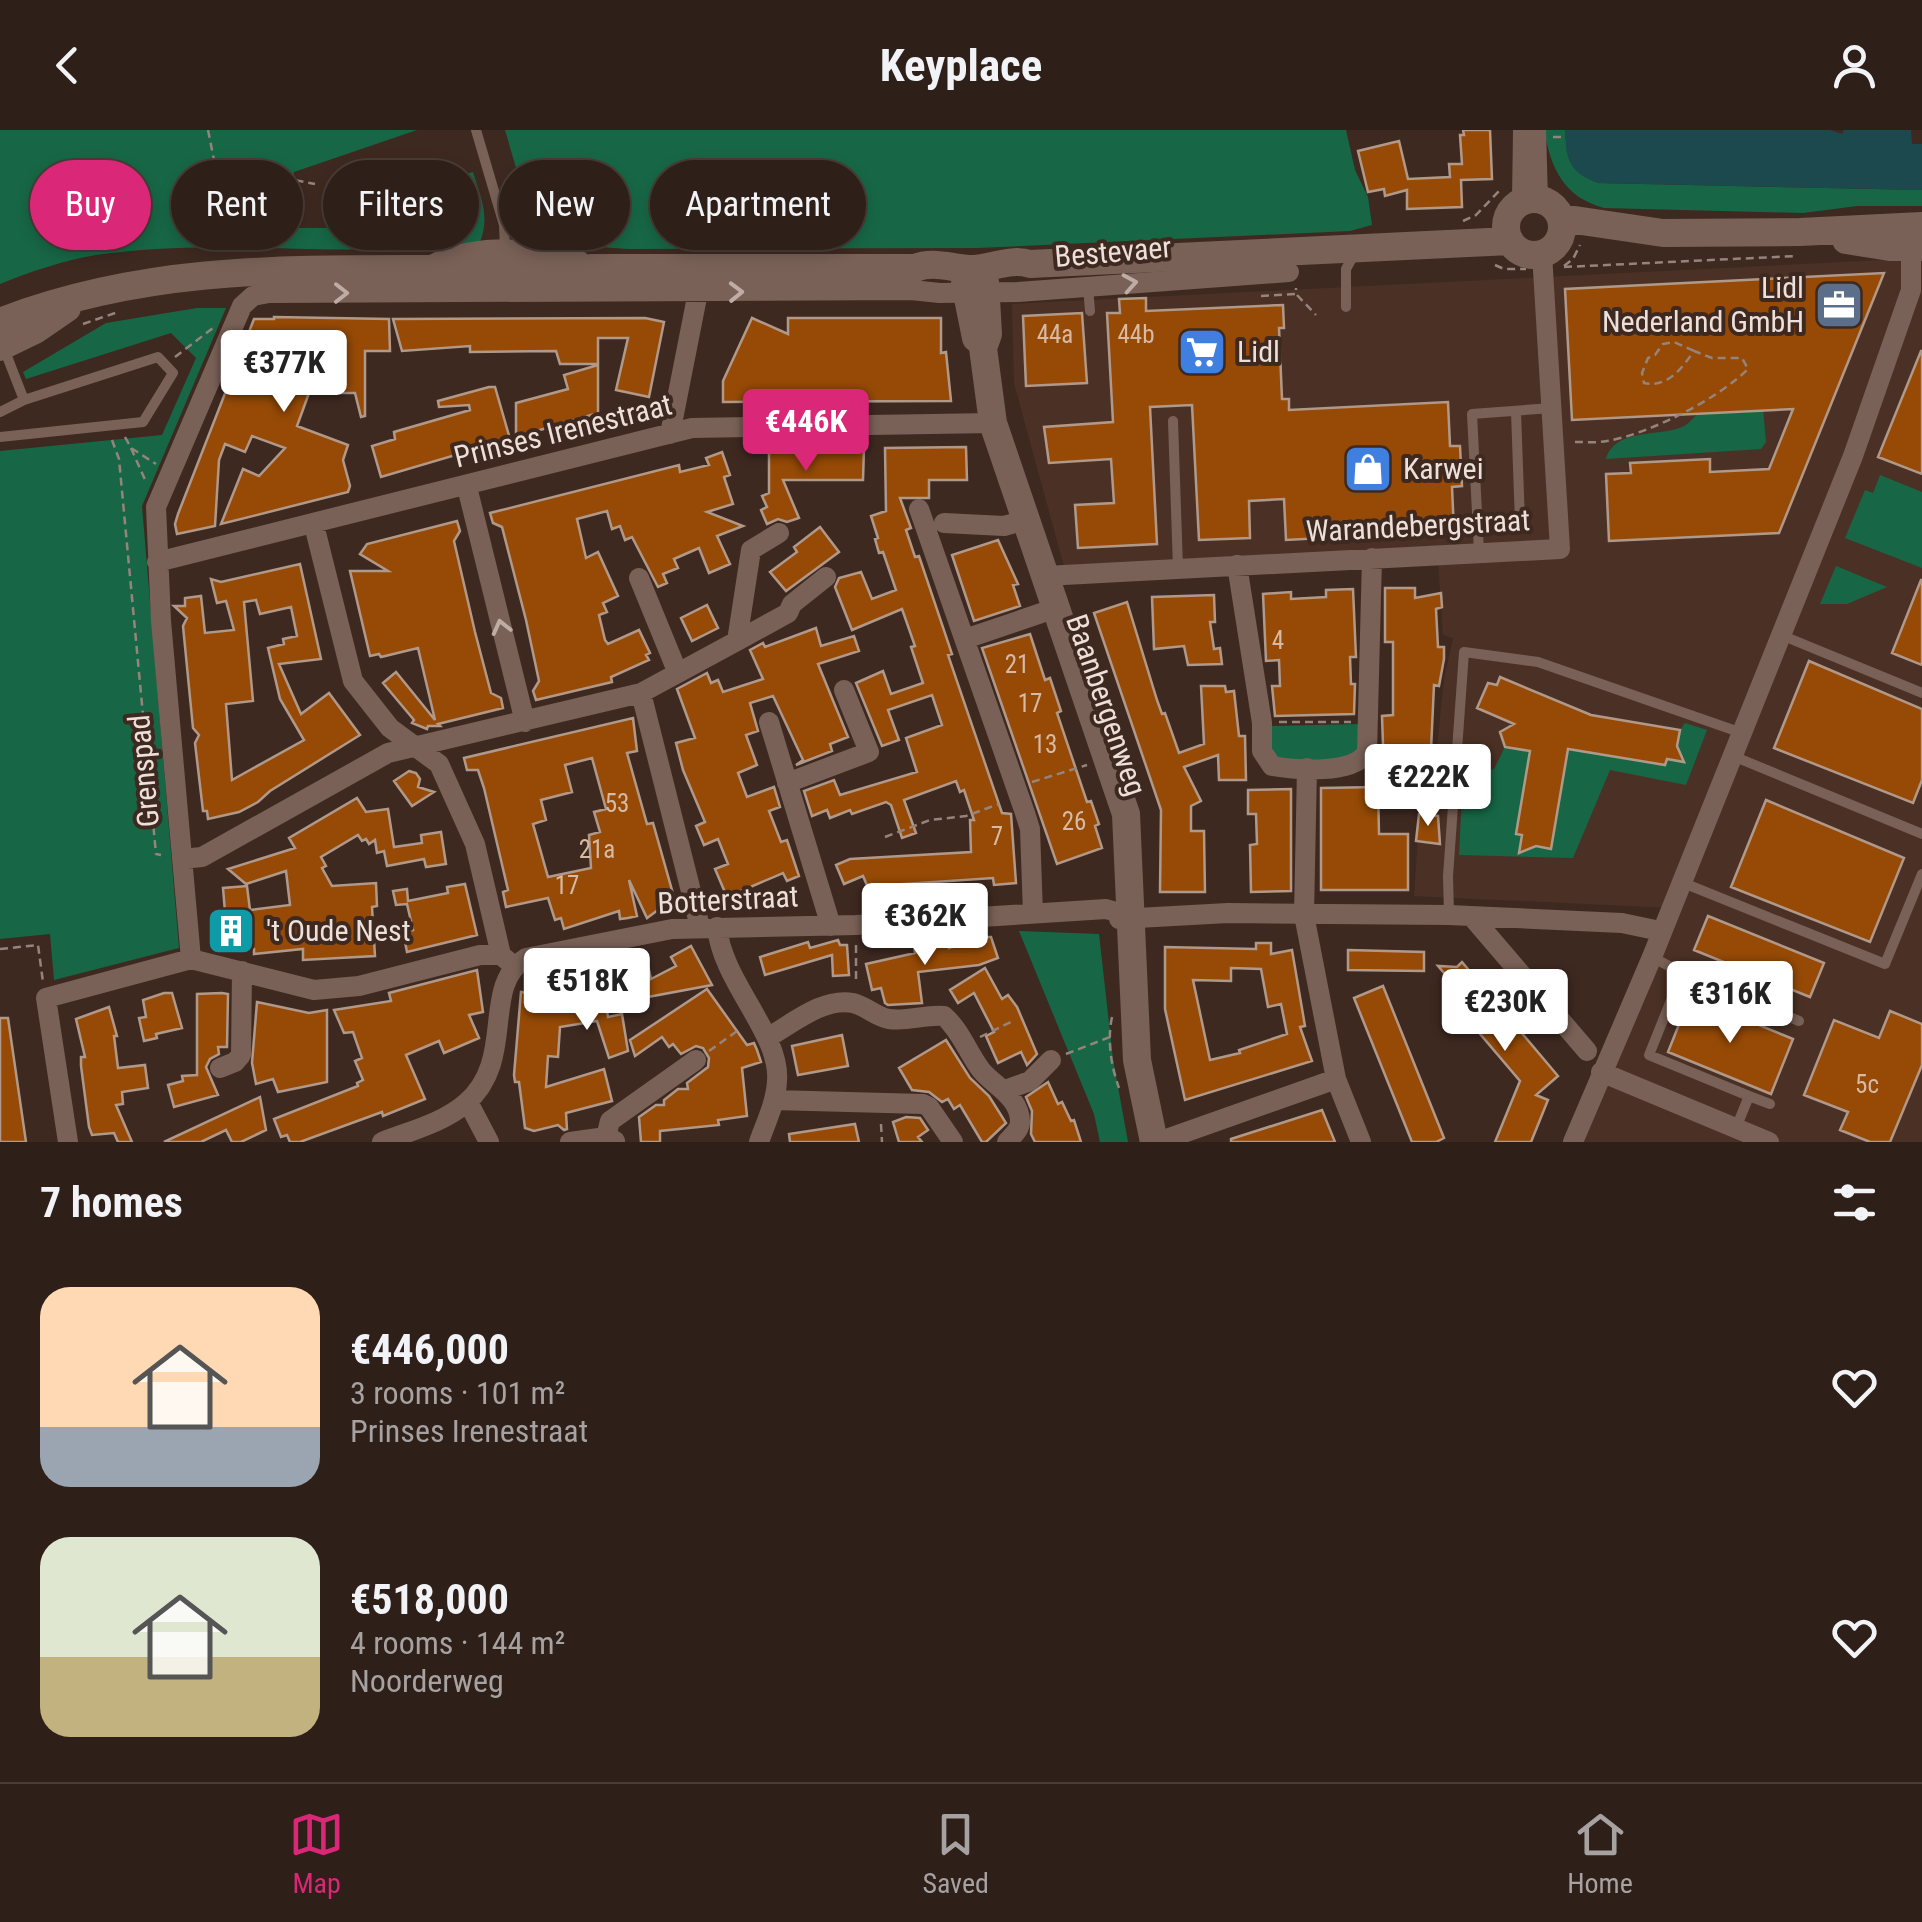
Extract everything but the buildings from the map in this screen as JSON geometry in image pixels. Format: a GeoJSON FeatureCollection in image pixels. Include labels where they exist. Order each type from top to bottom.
{"type":"FeatureCollection","features":[{"type":"Feature","properties":{"kind":"main road"},"geometry":{"type":"LineString","coordinates":[[1552,244],[1554,207],[1519,216],[1524,253],[1552,244],[1643,239],[1663,233],[1804,244],[1916,236]]}},
{"type":"Feature","properties":{"kind":"main road","name":"Bestevaer"},"geometry":{"type":"LineString","coordinates":[[1,338],[62,298],[220,272],[432,268],[450,274],[506,266],[556,275],[590,268],[915,268],[925,264],[975,284],[1020,260],[1030,264],[1276,266],[1350,248],[1421,244],[1519,216]]}},
{"type":"Feature","properties":{"kind":"main road","name":"Baanbergenweg"},"geometry":{"type":"LineString","coordinates":[[975,284],[988,334],[983,348],[993,423],[1034,529],[1045,576],[1126,814],[1137,1060],[1156,1142]]}},
{"type":"Feature","properties":{"kind":"street"},"geometry":{"type":"LineString","coordinates":[[1519,216],[1523,130]]}},
{"type":"Feature","properties":{"kind":"street"},"geometry":{"type":"LineString","coordinates":[[1519,216],[1536,130]]}},
{"type":"Feature","properties":{"kind":"street"},"geometry":{"type":"LineString","coordinates":[[1573,1142],[1652,957],[1853,456],[1911,290],[1916,236]]}},
{"type":"Feature","properties":{"kind":"street","name":"Warandebergstraat"},"geometry":{"type":"LineString","coordinates":[[1045,576],[1560,548],[1552,408],[1552,244]]}},
{"type":"Feature","properties":{"kind":"street","name":"Bestevaer"},"geometry":{"type":"LineString","coordinates":[[246,301],[269,293],[911,290],[975,284],[1124,286],[1276,266]]}},
{"type":"Feature","properties":{"kind":"street"},"geometry":{"type":"LineString","coordinates":[[670,434],[698,292]]}},
{"type":"Feature","properties":{"kind":"street","name":"Grenspad"},"geometry":{"type":"LineString","coordinates":[[191,958],[157,562],[156,507],[246,301]]}},
{"type":"Feature","properties":{"kind":"street","name":"Prinses Irenestraat"},"geometry":{"type":"LineString","coordinates":[[157,562],[692,428],[993,423]]}},
{"type":"Feature","properties":{"kind":"street"},"geometry":{"type":"LineString","coordinates":[[467,487],[525,722]]}},
{"type":"Feature","properties":{"kind":"street"},"geometry":{"type":"LineString","coordinates":[[920,509],[1030,828],[1033,914]]}},
{"type":"Feature","properties":{"kind":"street"},"geometry":{"type":"LineString","coordinates":[[944,522],[1034,529]]}},
{"type":"Feature","properties":{"kind":"street"},"geometry":{"type":"LineString","coordinates":[[314,525],[353,681],[390,728],[439,764],[476,844],[508,961],[494,1062],[488,1077],[468,1102],[439,1120],[382,1142]]}},
{"type":"Feature","properties":{"kind":"street"},"geometry":{"type":"LineString","coordinates":[[737,641],[751,550],[778,533]]}},
{"type":"Feature","properties":{"kind":"street"},"geometry":{"type":"LineString","coordinates":[[1237,565],[1262,722],[1262,751],[1272,766],[1348,767],[1362,762],[1368,752],[1372,558]]}},
{"type":"Feature","properties":{"kind":"street"},"geometry":{"type":"LineString","coordinates":[[182,859],[202,857],[388,753],[640,693],[788,613],[792,604],[826,577]]}},
{"type":"Feature","properties":{"kind":"street"},"geometry":{"type":"LineString","coordinates":[[639,578],[676,671]]}},
{"type":"Feature","properties":{"kind":"street"},"geometry":{"type":"LineString","coordinates":[[965,639],[1056,608]]}},
{"type":"Feature","properties":{"kind":"street"},"geometry":{"type":"LineString","coordinates":[[787,783],[869,752],[844,690]]}},
{"type":"Feature","properties":{"kind":"street"},"geometry":{"type":"LineString","coordinates":[[640,693],[708,927],[774,1055],[778,1078],[774,1100],[758,1142]]}},
{"type":"Feature","properties":{"kind":"street"},"geometry":{"type":"LineString","coordinates":[[768,722],[832,926]]}},
{"type":"Feature","properties":{"kind":"street"},"geometry":{"type":"LineString","coordinates":[[1307,768],[1304,915],[1336,1079],[1361,1142]]}},
{"type":"Feature","properties":{"kind":"street","name":"Botterstraat"},"geometry":{"type":"LineString","coordinates":[[191,958],[314,990],[359,986],[480,955],[508,961],[672,929],[832,926],[1106,909],[1130,916],[1449,915],[1622,923],[1660,931]]}},
{"type":"Feature","properties":{"kind":"street"},"geometry":{"type":"LineString","coordinates":[[1472,918],[1587,1051]]}},
{"type":"Feature","properties":{"kind":"street"},"geometry":{"type":"LineString","coordinates":[[68,1142],[46,998],[191,958]]}},
{"type":"Feature","properties":{"kind":"street"},"geometry":{"type":"LineString","coordinates":[[220,1068],[241,1055],[242,972]]}},
{"type":"Feature","properties":{"kind":"street"},"geometry":{"type":"LineString","coordinates":[[767,1038],[837,1002],[857,1004],[879,1017],[894,1020],[944,1016],[983,1073],[1005,1090],[1020,1123],[1007,1142]]}},
{"type":"Feature","properties":{"kind":"street"},"geometry":{"type":"LineString","coordinates":[[570,1142],[611,1140],[610,1121],[696,1060]]}},
{"type":"Feature","properties":{"kind":"street"},"geometry":{"type":"LineString","coordinates":[[1005,1090],[1030,1081],[1051,1060]]}},
{"type":"Feature","properties":{"kind":"street"},"geometry":{"type":"LineString","coordinates":[[1601,1072],[1769,1142]]}},
{"type":"Feature","properties":{"kind":"street"},"geometry":{"type":"LineString","coordinates":[[1156,1142],[1336,1079]]}},
{"type":"Feature","properties":{"kind":"street"},"geometry":{"type":"LineString","coordinates":[[774,1100],[929,1107],[953,1142]]}},
{"type":"Feature","properties":{"kind":"street"},"geometry":{"type":"LineString","coordinates":[[468,1102],[488,1142]]}},
{"type":"Feature","properties":{"kind":"lane"},"geometry":{"type":"LineString","coordinates":[[476,130],[504,225],[506,266]]}},
{"type":"Feature","properties":{"kind":"lane"},"geometry":{"type":"LineString","coordinates":[[1346,307],[1350,248]]}},
{"type":"Feature","properties":{"kind":"lane"},"geometry":{"type":"LineString","coordinates":[[1088,287],[1090,312]]}},
{"type":"Feature","properties":{"kind":"lane"},"geometry":{"type":"LineString","coordinates":[[1,338],[24,400]]}},
{"type":"Feature","properties":{"kind":"lane"},"geometry":{"type":"LineString","coordinates":[[0,412],[24,400],[158,357],[174,372],[143,422],[0,437]]}},
{"type":"Feature","properties":{"kind":"lane"},"geometry":{"type":"LineString","coordinates":[[1479,552],[1472,414],[1552,408]]}},
{"type":"Feature","properties":{"kind":"lane"},"geometry":{"type":"LineString","coordinates":[[1478,524],[1520,522],[1516,412]]}},
{"type":"Feature","properties":{"kind":"lane"},"geometry":{"type":"LineString","coordinates":[[1173,421],[1178,568]]}},
{"type":"Feature","properties":{"kind":"lane"},"geometry":{"type":"LineString","coordinates":[[1781,635],[1922,692]]}},
{"type":"Feature","properties":{"kind":"lane"},"geometry":{"type":"LineString","coordinates":[[1449,915],[1448,876],[1464,652],[1538,662],[1742,733]]}},
{"type":"Feature","properties":{"kind":"lane"},"geometry":{"type":"LineString","coordinates":[[1732,756],[1922,834]]}},
{"type":"Feature","properties":{"kind":"lane"},"geometry":{"type":"LineString","coordinates":[[1680,882],[1885,964],[1922,874]]}},
{"type":"Feature","properties":{"kind":"lane"},"geometry":{"type":"LineString","coordinates":[[1652,957],[1799,1021]]}},
{"type":"Feature","properties":{"kind":"lane"},"geometry":{"type":"LineString","coordinates":[[1682,973],[1648,1055],[1770,1104]]}},
{"type":"Feature","properties":{"kind":"lane"},"geometry":{"type":"LineString","coordinates":[[1736,1128],[1750,1096]]}},
{"type":"Feature","properties":{"kind":"path"},"geometry":{"type":"LineString","coordinates":[[208,130],[215,160]]}},
{"type":"Feature","properties":{"kind":"path"},"geometry":{"type":"LineString","coordinates":[[303,182],[315,184]]}},
{"type":"Feature","properties":{"kind":"path"},"geometry":{"type":"LineString","coordinates":[[1490,264],[1504,269],[1552,244],[1804,244]]}},
{"type":"Feature","properties":{"kind":"path"},"geometry":{"type":"LineString","coordinates":[[218,250],[218,256]]}},
{"type":"Feature","properties":{"kind":"path"},"geometry":{"type":"LineString","coordinates":[[1296,294],[1316,314]]}},
{"type":"Feature","properties":{"kind":"path"},"geometry":{"type":"LineString","coordinates":[[74,330],[120,312]]}},
{"type":"Feature","properties":{"kind":"path"},"geometry":{"type":"LineString","coordinates":[[166,364],[214,327]]}},
{"type":"Feature","properties":{"kind":"path"},"geometry":{"type":"LineString","coordinates":[[1562,443],[1607,441],[1654,426],[1729,386],[1748,369],[1742,358],[1712,358],[1681,344],[1663,344],[1648,358],[1642,373],[1644,383],[1654,384],[1677,373],[1694,351]]}},
{"type":"Feature","properties":{"kind":"path"},"geometry":{"type":"LineString","coordinates":[[112,426],[131,448],[170,473]]}},
{"type":"Feature","properties":{"kind":"path"},"geometry":{"type":"LineString","coordinates":[[112,426],[119,459],[156,854]]}},
{"type":"Feature","properties":{"kind":"path"},"geometry":{"type":"LineString","coordinates":[[131,448],[156,507]]}},
{"type":"Feature","properties":{"kind":"path"},"geometry":{"type":"LineString","coordinates":[[1262,722],[1368,722]]}},
{"type":"Feature","properties":{"kind":"path"},"geometry":{"type":"LineString","coordinates":[[886,837],[930,820],[966,816],[1093,762]]}},
{"type":"Feature","properties":{"kind":"path"},"geometry":{"type":"LineString","coordinates":[[856,924],[857,1004]]}},
{"type":"Feature","properties":{"kind":"path"},"geometry":{"type":"LineString","coordinates":[[0,949],[38,946],[46,998]]}},
{"type":"Feature","properties":{"kind":"path"},"geometry":{"type":"LineString","coordinates":[[1114,1010],[1110,1038],[1119,1088]]}},
{"type":"Feature","properties":{"kind":"path"},"geometry":{"type":"LineString","coordinates":[[696,1060],[754,1018]]}},
{"type":"Feature","properties":{"kind":"path"},"geometry":{"type":"LineString","coordinates":[[994,1030],[1015,1020]]}},
{"type":"Feature","properties":{"kind":"path"},"geometry":{"type":"LineString","coordinates":[[1083,1047],[1110,1038]]}},
{"type":"Feature","properties":{"kind":"path"},"geometry":{"type":"LineString","coordinates":[[880,1104],[882,1142]]}},
{"type":"Feature","properties":{"kind":"shaded area"},"geometry":{"type":"Polygon","coordinates":[[[1922,258],[1922,1142],[1580,1142],[1672,908],[1414,896],[1420,806],[1431,806],[1444,679],[1453,638],[1443,635],[1438,561],[1068,581],[1014,383],[1012,304],[1922,258]]]}},
{"type":"Feature","properties":{"kind":"green space"},"geometry":{"type":"Polygon","coordinates":[[[0,130],[417,130],[303,169],[303,160],[171,160],[171,249],[151,250],[151,160],[30,160],[30,250],[144,250],[72,260],[0,284],[0,130]]]}},
{"type":"Feature","properties":{"kind":"green space"},"geometry":{"type":"Polygon","coordinates":[[[505,130],[1346,130],[1355,170],[1368,197],[1372,225],[1350,231],[977,248],[866,248],[866,160],[650,160],[650,249],[630,249],[630,160],[514,160],[505,130]]]}},
{"type":"Feature","properties":{"kind":"green space"},"geometry":{"type":"Polygon","coordinates":[[[1544,130],[1565,130],[1567,152],[1598,183],[1922,190],[1922,206],[1857,206],[1803,213],[1604,208],[1579,197],[1562,180],[1544,130]]]}},
{"type":"Feature","properties":{"kind":"green space"},"geometry":{"type":"Polygon","coordinates":[[[479,193],[484,224],[479,242],[479,193]]]}},
{"type":"Feature","properties":{"kind":"green space"},"geometry":{"type":"Polygon","coordinates":[[[303,228],[323,228],[323,249],[303,249],[303,228]]]}},
{"type":"Feature","properties":{"kind":"green space"},"geometry":{"type":"Polygon","coordinates":[[[197,308],[226,308],[142,506],[179,948],[54,980],[50,934],[0,939],[0,451],[162,435],[196,358],[171,333],[26,379],[23,372],[106,323],[197,308]]]}},
{"type":"Feature","properties":{"kind":"green space"},"geometry":{"type":"Polygon","coordinates":[[[1762,397],[1766,442],[1761,449],[1606,459],[1618,442],[1628,438],[1672,430],[1685,426],[1707,409],[1762,397]]]}},
{"type":"Feature","properties":{"kind":"green space"},"geometry":{"type":"Polygon","coordinates":[[[1880,475],[1922,492],[1922,568],[1845,538],[1865,490],[1873,493],[1880,475]]]}},
{"type":"Feature","properties":{"kind":"green space"},"geometry":{"type":"Polygon","coordinates":[[[1836,566],[1887,587],[1847,604],[1820,604],[1836,566]]]}},
{"type":"Feature","properties":{"kind":"green space"},"geometry":{"type":"Polygon","coordinates":[[[1685,723],[1707,730],[1686,785],[1610,770],[1573,858],[1459,855],[1463,774],[1494,769],[1505,747],[1531,746],[1516,834],[1522,835],[1520,848],[1524,851],[1529,845],[1550,849],[1568,749],[1665,765],[1667,759],[1682,758],[1676,752],[1685,723]]]}},
{"type":"Feature","properties":{"kind":"green space"},"geometry":{"type":"Polygon","coordinates":[[[1362,724],[1362,751],[1351,763],[1272,759],[1268,726],[1362,724]]]}},
{"type":"Feature","properties":{"kind":"green space"},"geometry":{"type":"Polygon","coordinates":[[[1019,931],[1099,934],[1113,1059],[1128,1142],[1100,1142],[1094,1114],[1019,931]]]}},
{"type":"Feature","properties":{"kind":"water"},"geometry":{"type":"Polygon","coordinates":[[[1565,130],[1830,130],[1842,134],[1844,130],[1911,130],[1912,144],[1922,144],[1922,190],[1598,183],[1580,174],[1571,163],[1565,130]]]}},
{"type":"Feature","properties":{"kind":"place","name":"Lidl Nederland GmbH"},"geometry":{"type":"Point","coordinates":[1839,305]}},
{"type":"Feature","properties":{"kind":"place","name":"Lidl"},"geometry":{"type":"Point","coordinates":[1202,352]}},
{"type":"Feature","properties":{"kind":"place","name":"Karwei"},"geometry":{"type":"Point","coordinates":[1368,469]}},
{"type":"Feature","properties":{"kind":"place","name":"'t Oude Nest"},"geometry":{"type":"Point","coordinates":[231,931]}}]}
